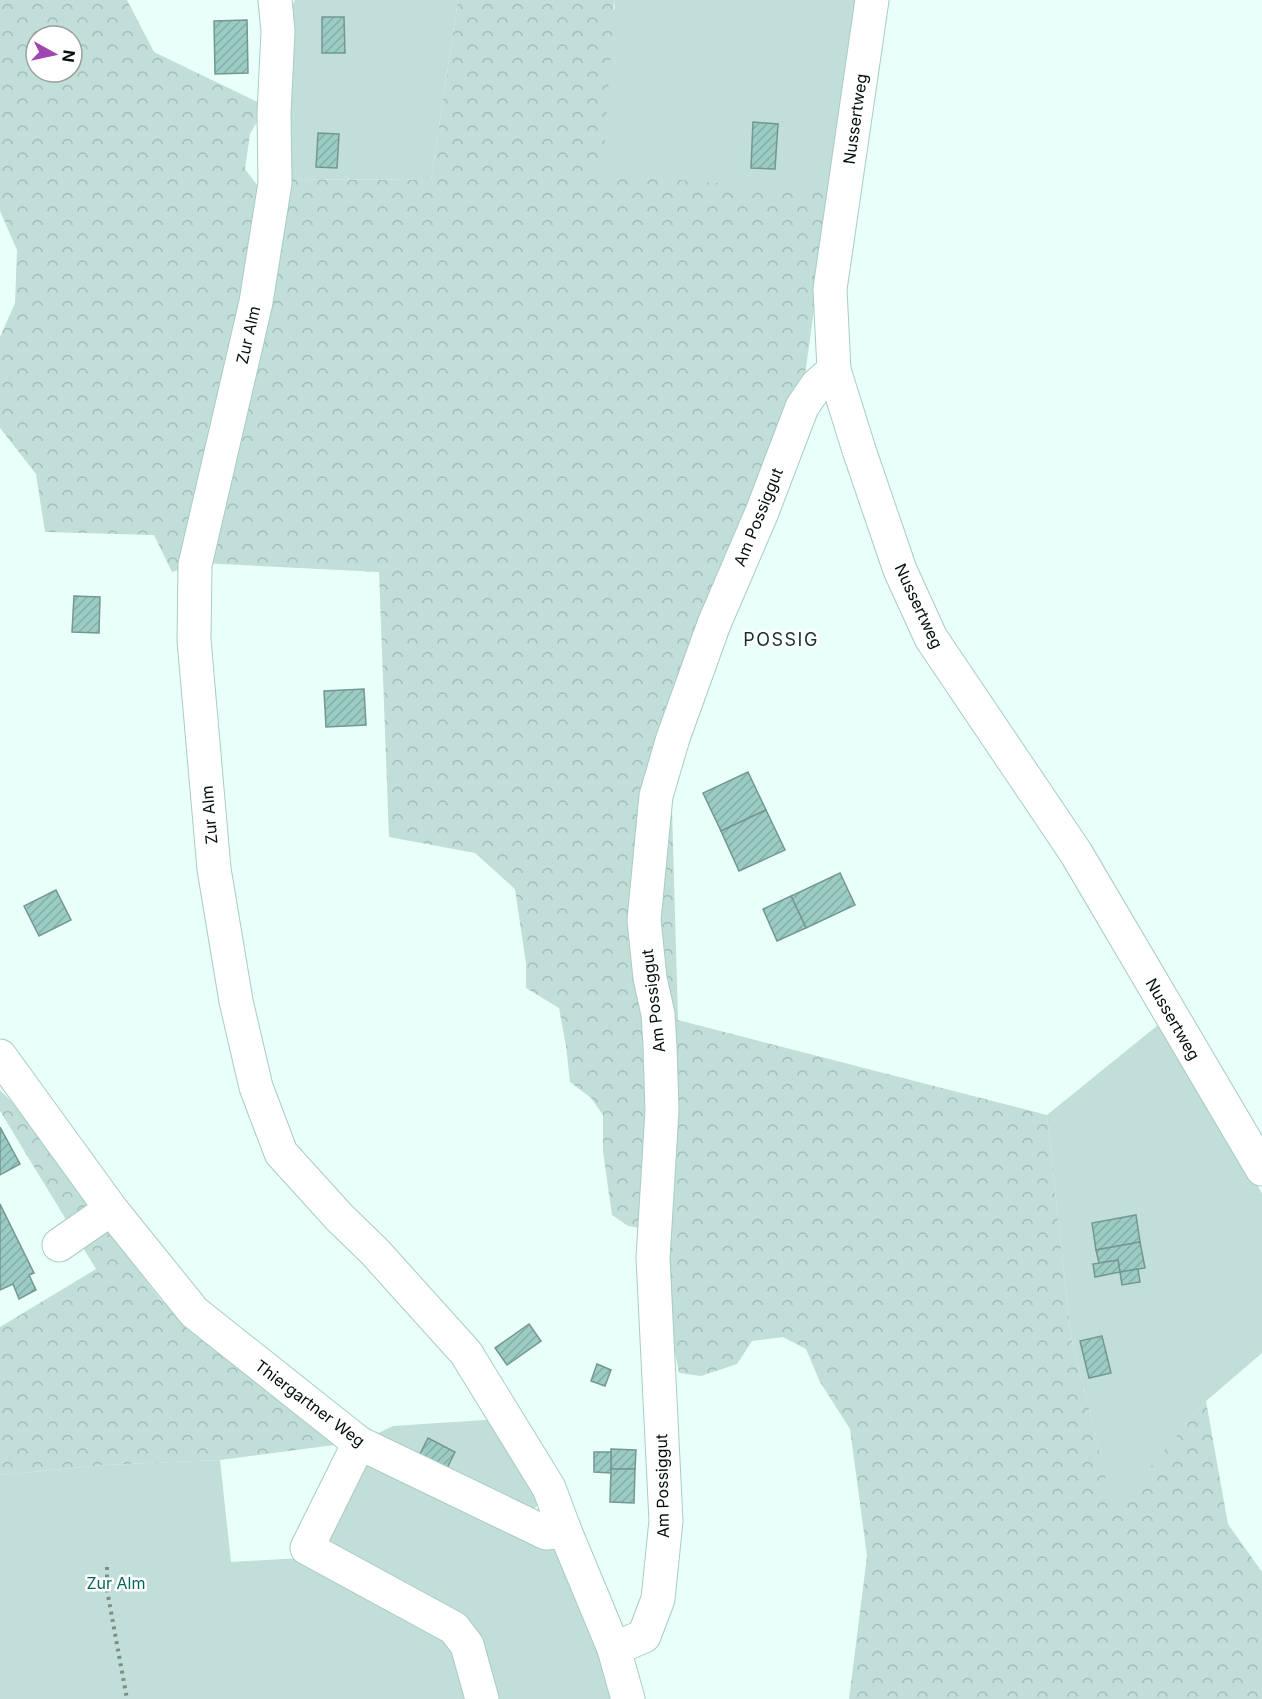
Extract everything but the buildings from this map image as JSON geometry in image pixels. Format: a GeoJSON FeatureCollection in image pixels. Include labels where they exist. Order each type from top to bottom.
{"type":"FeatureCollection","features":[{"type":"Feature","properties":{"kind":"street","name":"Zur Alm"},"geometry":{"type":"LineString","coordinates":[[275,0],[278,31],[274,114],[274,183],[256,302],[195,565],[194,640],[214,868],[236,1001],[256,1087],[281,1153],[466,1353],[549,1488],[565,1531]]}},
{"type":"Feature","properties":{"kind":"street","name":"Nussertweg"},"geometry":{"type":"LineString","coordinates":[[872,0],[830,290],[834,370],[859,450],[900,570],[931,638],[1076,854],[1262,1169]]}},
{"type":"Feature","properties":{"kind":"street","name":"Am Possiggut"},"geometry":{"type":"LineString","coordinates":[[614,1649],[644,1636],[658,1599],[666,1521],[653,1258],[662,1111],[660,1046],[658,1014],[650,978],[644,920],[656,796],[672,738],[714,624],[762,512],[801,407],[817,385],[834,370]]}},
{"type":"Feature","properties":{"kind":"street","name":"Thiergartner Weg"},"geometry":{"type":"LineString","coordinates":[[0,1056],[111,1209],[194,1312],[359,1443],[546,1533],[565,1531]]}},
{"type":"Feature","properties":{"kind":"street"},"geometry":{"type":"LineString","coordinates":[[59,1245],[111,1209]]}},
{"type":"Feature","properties":{"kind":"street"},"geometry":{"type":"LineString","coordinates":[[359,1443],[307,1548],[454,1628],[467,1645],[482,1699]]}},
{"type":"Feature","properties":{"kind":"street"},"geometry":{"type":"LineString","coordinates":[[565,1531],[614,1649],[628,1699]]}},
{"type":"Feature","properties":{"kind":"path"},"geometry":{"type":"LineString","coordinates":[[107,1567],[107,1590],[127,1699]]}},
{"type":"Feature","properties":{"kind":"green space"},"geometry":{"type":"Polygon","coordinates":[[[0,0],[127,0],[154,52],[266,106],[250,134],[245,169],[260,189],[284,179],[431,180],[458,0],[615,0],[613,9],[830,192],[803,390],[660,768],[672,807],[678,1020],[1047,1115],[1071,1337],[1114,1509],[1206,1401],[1228,1524],[1262,1572],[1262,1699],[849,1699],[867,1556],[850,1429],[820,1382],[806,1349],[783,1337],[752,1341],[737,1364],[701,1376],[679,1373],[669,1322],[641,1228],[628,1226],[612,1215],[603,1152],[603,1115],[591,1098],[570,1082],[559,1008],[526,988],[526,964],[515,889],[475,853],[389,837],[379,572],[201,563],[172,572],[154,535],[45,532],[36,474],[0,428],[0,337],[15,303],[17,250],[0,211],[0,0]]]}},
{"type":"Feature","properties":{"kind":"green space"},"geometry":{"type":"Polygon","coordinates":[[[295,0],[458,0],[431,180],[284,179],[289,13],[295,0]]]}},
{"type":"Feature","properties":{"kind":"green space"},"geometry":{"type":"Polygon","coordinates":[[[615,0],[858,0],[830,192],[602,174],[615,0]]]}},
{"type":"Feature","properties":{"kind":"green space"},"geometry":{"type":"Polygon","coordinates":[[[1158,1025],[1262,1193],[1262,1353],[1206,1401],[1114,1510],[1071,1337],[1047,1115],[1158,1025]]]}},
{"type":"Feature","properties":{"kind":"green space"},"geometry":{"type":"Polygon","coordinates":[[[0,1090],[12,1102],[161,1300],[232,1360],[342,1444],[220,1460],[104,1465],[0,1475],[0,1327],[96,1269],[0,1111],[0,1090]]]}},
{"type":"Feature","properties":{"kind":"green space"},"geometry":{"type":"Polygon","coordinates":[[[500,1419],[545,1497],[528,1515],[368,1438],[393,1426],[500,1419]]]}},
{"type":"Feature","properties":{"kind":"green space","name":"Zur Alm"},"geometry":{"type":"Polygon","coordinates":[[[220,1460],[231,1562],[300,1558],[365,1460],[521,1527],[561,1554],[615,1699],[0,1699],[0,1475],[104,1465],[220,1460]]]}},
{"type":"Feature","properties":{"kind":"district","name":"POSSIG"},"geometry":{"type":"Point","coordinates":[781,639]}}]}
